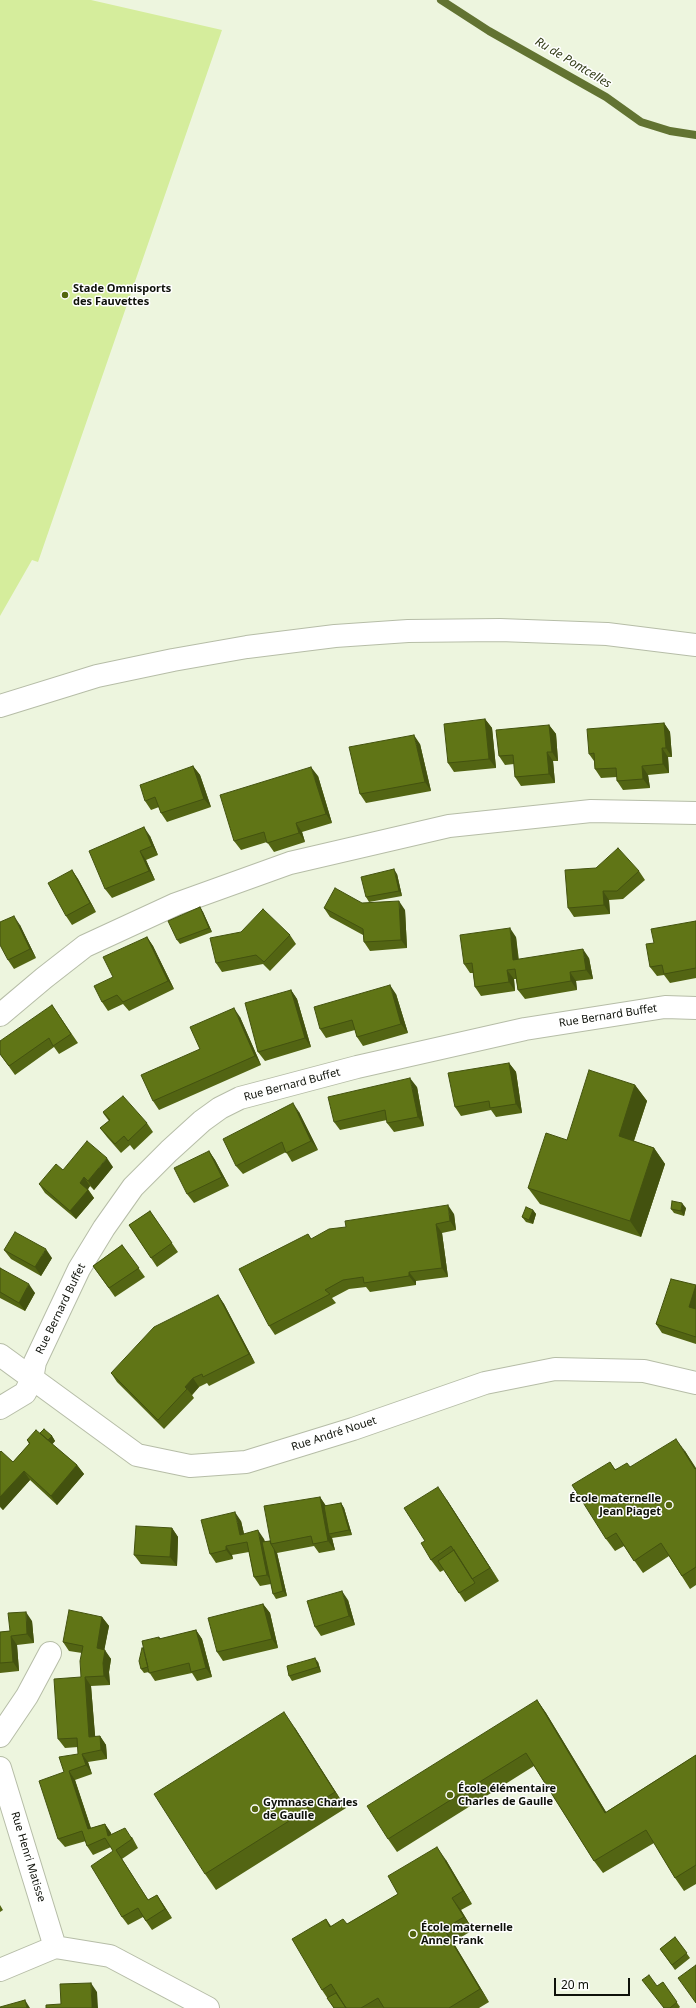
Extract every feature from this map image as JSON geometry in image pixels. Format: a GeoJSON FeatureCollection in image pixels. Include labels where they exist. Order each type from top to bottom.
{"type":"FeatureCollection","features":[{"type":"Feature","properties":{"kind":"street"},"geometry":{"type":"LineString","coordinates":[[0,706],[97,676],[173,660],[247,647],[335,636],[408,631],[500,630],[607,634],[696,645]]}},
{"type":"Feature","properties":{"kind":"street"},"geometry":{"type":"LineString","coordinates":[[0,1015],[85,946],[176,904],[290,863],[448,826],[591,810],[696,813]]}},
{"type":"Feature","properties":{"kind":"street","name":"Rue Bernard Buffet"},"geometry":{"type":"LineString","coordinates":[[32,1379],[35,1362],[79,1269],[104,1228],[134,1187],[169,1151],[202,1121],[220,1108],[240,1098],[357,1068],[525,1029],[665,1007],[696,1008]]}},
{"type":"Feature","properties":{"kind":"street","name":"Rue André Nouet"},"geometry":{"type":"LineString","coordinates":[[0,1355],[137,1455],[190,1466],[246,1462],[353,1429],[485,1383],[555,1369],[644,1371],[696,1383]]}},
{"type":"Feature","properties":{"kind":"street"},"geometry":{"type":"LineString","coordinates":[[0,1408],[25,1393],[32,1379]]}},
{"type":"Feature","properties":{"kind":"street"},"geometry":{"type":"LineString","coordinates":[[0,1736],[27,1696],[50,1653]]}},
{"type":"Feature","properties":{"kind":"street","name":"Rue Henri Matisse"},"geometry":{"type":"LineString","coordinates":[[0,1768],[55,1947]]}},
{"type":"Feature","properties":{"kind":"street"},"geometry":{"type":"LineString","coordinates":[[0,1970],[55,1947],[110,1956],[208,2008]]}},
{"type":"Feature","properties":{"kind":"green space","name":"Stade Omnisports des Fauvettes"},"geometry":{"type":"Polygon","coordinates":[[[0,0],[91,0],[222,30],[38,562],[32,560],[0,616],[0,0]]]}},
{"type":"Feature","properties":{"kind":"building"},"geometry":{"type":"Polygon","coordinates":[[[485,719],[489,759],[448,763],[444,724],[485,719]]]}},
{"type":"Feature","properties":{"kind":"building"},"geometry":{"type":"Polygon","coordinates":[[[664,723],[666,748],[662,748],[663,764],[642,766],[643,779],[617,781],[616,768],[595,769],[594,753],[589,754],[587,729],[664,723]]]}},
{"type":"Feature","properties":{"kind":"building"},"geometry":{"type":"Polygon","coordinates":[[[549,725],[552,752],[547,752],[549,774],[515,777],[513,755],[499,756],[496,730],[549,725]]]}},
{"type":"Feature","properties":{"kind":"building"},"geometry":{"type":"Polygon","coordinates":[[[414,735],[425,782],[360,794],[349,747],[414,735]]]}},
{"type":"Feature","properties":{"kind":"building"},"geometry":{"type":"Polygon","coordinates":[[[193,766],[204,799],[161,813],[155,797],[145,801],[140,785],[193,766]]]}},
{"type":"Feature","properties":{"kind":"building"},"geometry":{"type":"Polygon","coordinates":[[[311,767],[326,814],[296,823],[299,833],[267,843],[264,832],[234,841],[220,795],[311,767]]]}},
{"type":"Feature","properties":{"kind":"building"},"geometry":{"type":"Polygon","coordinates":[[[144,827],[152,846],[140,851],[149,871],[105,889],[89,851],[144,827]]]}},
{"type":"Feature","properties":{"kind":"building"},"geometry":{"type":"Polygon","coordinates":[[[618,848],[639,871],[617,891],[603,891],[604,905],[568,908],[565,870],[596,868],[618,848]]]}},
{"type":"Feature","properties":{"kind":"building"},"geometry":{"type":"Polygon","coordinates":[[[394,869],[399,891],[366,897],[361,877],[394,869]]]}},
{"type":"Feature","properties":{"kind":"building"},"geometry":{"type":"Polygon","coordinates":[[[72,870],[90,903],[66,916],[48,883],[72,870]]]}},
{"type":"Feature","properties":{"kind":"building"},"geometry":{"type":"Polygon","coordinates":[[[335,888],[362,903],[399,901],[401,940],[364,942],[363,929],[324,908],[335,888]]]}},
{"type":"Feature","properties":{"kind":"building"},"geometry":{"type":"Polygon","coordinates":[[[200,907],[209,928],[177,940],[168,921],[200,907]]]}},
{"type":"Feature","properties":{"kind":"building"},"geometry":{"type":"Polygon","coordinates":[[[263,909],[290,935],[264,962],[256,955],[216,963],[210,938],[241,932],[263,909]]]}},
{"type":"Feature","properties":{"kind":"building"},"geometry":{"type":"Polygon","coordinates":[[[14,916],[30,949],[8,960],[0,945],[0,922],[14,916]]]}},
{"type":"Feature","properties":{"kind":"building"},"geometry":{"type":"Polygon","coordinates":[[[696,921],[696,968],[664,974],[662,965],[650,967],[646,944],[654,943],[651,929],[696,921]]]}},
{"type":"Feature","properties":{"kind":"building"},"geometry":{"type":"Polygon","coordinates":[[[510,928],[513,960],[583,949],[586,970],[570,972],[571,981],[518,990],[515,969],[507,970],[509,982],[475,987],[472,963],[464,964],[460,935],[510,928]]]}},
{"type":"Feature","properties":{"kind":"building"},"geometry":{"type":"Polygon","coordinates":[[[147,937],[168,981],[123,1002],[117,995],[102,1002],[94,986],[113,977],[103,957],[147,937]]]}},
{"type":"Feature","properties":{"kind":"building"},"geometry":{"type":"Polygon","coordinates":[[[390,985],[401,1024],[357,1037],[352,1020],[320,1029],[314,1007],[390,985]]]}},
{"type":"Feature","properties":{"kind":"building"},"geometry":{"type":"Polygon","coordinates":[[[291,990],[305,1038],[258,1052],[245,1003],[291,990]]]}},
{"type":"Feature","properties":{"kind":"building"},"geometry":{"type":"Polygon","coordinates":[[[52,1005],[71,1034],[53,1046],[49,1038],[9,1066],[0,1054],[0,1041],[52,1005]]]}},
{"type":"Feature","properties":{"kind":"building"},"geometry":{"type":"Polygon","coordinates":[[[234,1008],[255,1056],[153,1101],[141,1075],[200,1049],[190,1027],[234,1008]]]}},
{"type":"Feature","properties":{"kind":"building"},"geometry":{"type":"Polygon","coordinates":[[[509,1063],[516,1104],[490,1108],[489,1101],[455,1107],[448,1073],[509,1063]]]}},
{"type":"Feature","properties":{"kind":"building"},"geometry":{"type":"Polygon","coordinates":[[[589,1070],[635,1085],[619,1136],[654,1148],[630,1221],[528,1188],[546,1133],[567,1140],[589,1070]]]}},
{"type":"Feature","properties":{"kind":"building"},"geometry":{"type":"Polygon","coordinates":[[[410,1078],[418,1117],[387,1123],[385,1110],[334,1122],[328,1097],[410,1078]]]}},
{"type":"Feature","properties":{"kind":"building"},"geometry":{"type":"Polygon","coordinates":[[[123,1096],[147,1123],[128,1141],[124,1136],[115,1144],[100,1128],[110,1120],[103,1112],[123,1096]]]}},
{"type":"Feature","properties":{"kind":"building"},"geometry":{"type":"Polygon","coordinates":[[[293,1103],[311,1141],[286,1153],[282,1142],[236,1166],[223,1139],[293,1103]]]}},
{"type":"Feature","properties":{"kind":"building"},"geometry":{"type":"Polygon","coordinates":[[[87,1141],[107,1158],[88,1181],[84,1177],[80,1183],[88,1190],[70,1211],[39,1184],[56,1164],[63,1170],[87,1141]]]}},
{"type":"Feature","properties":{"kind":"building"},"geometry":{"type":"Polygon","coordinates":[[[209,1151],[222,1177],[187,1194],[174,1168],[209,1151]]]}},
{"type":"Feature","properties":{"kind":"building"},"geometry":{"type":"Polygon","coordinates":[[[672,1201],[682,1203],[681,1211],[671,1209],[672,1201]]]}},
{"type":"Feature","properties":{"kind":"building"},"geometry":{"type":"Polygon","coordinates":[[[448,1205],[450,1221],[436,1224],[442,1268],[409,1272],[409,1276],[364,1283],[363,1277],[343,1280],[325,1290],[330,1294],[269,1326],[239,1269],[308,1234],[311,1239],[329,1229],[346,1227],[345,1221],[448,1205]]]}},
{"type":"Feature","properties":{"kind":"building"},"geometry":{"type":"Polygon","coordinates":[[[526,1207],[533,1210],[529,1220],[522,1217],[526,1207]]]}},
{"type":"Feature","properties":{"kind":"building"},"geometry":{"type":"Polygon","coordinates":[[[150,1211],[172,1243],[151,1258],[129,1225],[150,1211]]]}},
{"type":"Feature","properties":{"kind":"building"},"geometry":{"type":"Polygon","coordinates":[[[15,1232],[46,1249],[35,1267],[4,1250],[15,1232]]]}},
{"type":"Feature","properties":{"kind":"building"},"geometry":{"type":"Polygon","coordinates":[[[122,1245],[139,1268],[109,1288],[93,1266],[122,1245]]]}},
{"type":"Feature","properties":{"kind":"building"},"geometry":{"type":"Polygon","coordinates":[[[0,1268],[29,1284],[19,1303],[0,1292],[0,1268]]]}},
{"type":"Feature","properties":{"kind":"building"},"geometry":{"type":"Polygon","coordinates":[[[671,1279],[696,1285],[689,1307],[696,1309],[696,1337],[656,1324],[671,1279]]]}},
{"type":"Feature","properties":{"kind":"building"},"geometry":{"type":"Polygon","coordinates":[[[218,1295],[249,1354],[203,1377],[202,1374],[193,1378],[185,1387],[187,1389],[158,1420],[111,1373],[154,1327],[218,1295]]]}},
{"type":"Feature","properties":{"kind":"building"},"geometry":{"type":"Polygon","coordinates":[[[44,1429],[52,1436],[48,1440],[40,1433],[44,1429]]]}},
{"type":"Feature","properties":{"kind":"building"},"geometry":{"type":"Polygon","coordinates":[[[36,1430],[77,1465],[51,1496],[24,1471],[0,1497],[0,1452],[1,1451],[13,1462],[30,1443],[27,1440],[36,1430]]]}},
{"type":"Feature","properties":{"kind":"building"},"geometry":{"type":"Polygon","coordinates":[[[676,1439],[695,1469],[696,1468],[696,1567],[682,1576],[661,1543],[634,1561],[616,1533],[606,1539],[572,1485],[610,1462],[615,1470],[627,1463],[630,1467],[676,1439]]]}},
{"type":"Feature","properties":{"kind":"building"},"geometry":{"type":"Polygon","coordinates":[[[438,1487],[490,1568],[472,1579],[451,1546],[431,1560],[421,1543],[425,1541],[404,1508],[438,1487]]]}},
{"type":"Feature","properties":{"kind":"building"},"geometry":{"type":"Polygon","coordinates":[[[320,1497],[328,1541],[313,1544],[311,1536],[271,1544],[264,1506],[320,1497]]]}},
{"type":"Feature","properties":{"kind":"building"},"geometry":{"type":"Polygon","coordinates":[[[341,1503],[349,1530],[329,1534],[324,1506],[341,1503]]]}},
{"type":"Feature","properties":{"kind":"building"},"geometry":{"type":"Polygon","coordinates":[[[235,1512],[240,1535],[258,1530],[267,1575],[254,1577],[247,1542],[226,1546],[226,1550],[210,1554],[201,1520],[235,1512]]]}},
{"type":"Feature","properties":{"kind":"building"},"geometry":{"type":"Polygon","coordinates":[[[136,1526],[172,1528],[170,1557],[134,1555],[136,1526]]]}},
{"type":"Feature","properties":{"kind":"building"},"geometry":{"type":"Polygon","coordinates":[[[270,1541],[274,1549],[283,1591],[273,1594],[262,1542],[270,1541]]]}},
{"type":"Feature","properties":{"kind":"building"},"geometry":{"type":"Polygon","coordinates":[[[454,1550],[475,1583],[459,1593],[438,1561],[454,1550]]]}},
{"type":"Feature","properties":{"kind":"building"},"geometry":{"type":"Polygon","coordinates":[[[342,1591],[349,1616],[315,1627],[307,1601],[342,1591]]]}},
{"type":"Feature","properties":{"kind":"building"},"geometry":{"type":"Polygon","coordinates":[[[263,1604],[272,1639],[217,1652],[208,1618],[263,1604]]]}},
{"type":"Feature","properties":{"kind":"building"},"geometry":{"type":"Polygon","coordinates":[[[69,1610],[102,1617],[97,1648],[105,1650],[103,1663],[104,1676],[85,1677],[89,1737],[100,1736],[101,1750],[82,1754],[86,1765],[69,1771],[88,1829],[105,1824],[108,1836],[125,1828],[132,1839],[116,1850],[148,1900],[157,1895],[165,1909],[146,1921],[138,1908],[122,1917],[91,1866],[113,1851],[105,1838],[87,1846],[82,1831],[58,1839],[39,1781],[64,1772],[59,1757],[78,1754],[77,1738],[58,1739],[54,1679],[81,1677],[80,1661],[83,1646],[63,1642],[69,1610]]]}},
{"type":"Feature","properties":{"kind":"building"},"geometry":{"type":"Polygon","coordinates":[[[26,1612],[27,1634],[11,1636],[13,1662],[0,1663],[0,1632],[10,1631],[8,1613],[26,1612]]]}},
{"type":"Feature","properties":{"kind":"building"},"geometry":{"type":"Polygon","coordinates":[[[196,1630],[206,1668],[191,1672],[189,1663],[149,1673],[142,1641],[159,1637],[159,1639],[196,1630]]]}},
{"type":"Feature","properties":{"kind":"building"},"geometry":{"type":"Polygon","coordinates":[[[142,1648],[148,1667],[141,1669],[139,1661],[142,1648]]]}},
{"type":"Feature","properties":{"kind":"building"},"geometry":{"type":"Polygon","coordinates":[[[315,1658],[318,1667],[289,1676],[287,1666],[315,1658]]]}},
{"type":"Feature","properties":{"kind":"building","name":"École élémentaire Charles de Gaulle"},"geometry":{"type":"Polygon","coordinates":[[[537,1700],[605,1813],[696,1755],[696,1865],[675,1878],[646,1830],[594,1861],[526,1753],[388,1839],[367,1806],[537,1700]]]}},
{"type":"Feature","properties":{"kind":"building","name":"Gymnase Charles de Gaulle"},"geometry":{"type":"Polygon","coordinates":[[[284,1712],[335,1792],[205,1874],[154,1794],[284,1712]]]}},
{"type":"Feature","properties":{"kind":"building","name":"École maternelle Anne Frank"},"geometry":{"type":"Polygon","coordinates":[[[437,1847],[463,1891],[452,1898],[464,1917],[444,1929],[480,1989],[449,2008],[384,2008],[378,1998],[361,2008],[346,2008],[331,1984],[322,1990],[292,1939],[326,1919],[330,1927],[343,1919],[347,1924],[398,1894],[388,1876],[437,1847]]]}},
{"type":"Feature","properties":{"kind":"building"},"geometry":{"type":"Polygon","coordinates":[[[675,1937],[687,1953],[672,1965],[660,1949],[675,1937]]]}},
{"type":"Feature","properties":{"kind":"building"},"geometry":{"type":"Polygon","coordinates":[[[696,1965],[696,2003],[678,1978],[696,1965]]]}},
{"type":"Feature","properties":{"kind":"building"},"geometry":{"type":"Polygon","coordinates":[[[649,1975],[657,1986],[663,1982],[677,2002],[670,2008],[664,2008],[642,1980],[649,1975]]]}},
{"type":"Feature","properties":{"kind":"building"},"geometry":{"type":"Polygon","coordinates":[[[91,1983],[92,2008],[46,2008],[46,2005],[61,2004],[60,1984],[91,1983]]]}},
{"type":"Feature","properties":{"kind":"building"},"geometry":{"type":"Polygon","coordinates":[[[336,1993],[346,2008],[334,2008],[327,1998],[336,1993]]]}},
{"type":"Feature","properties":{"kind":"building"},"geometry":{"type":"Polygon","coordinates":[[[25,2000],[27,2008],[0,2008],[0,2007],[25,2000]]]}},
{"type":"Feature","properties":{"kind":"waterway","name":"Ru de Pontcelles"},"geometry":{"type":"LineString","coordinates":[[441,0],[489,31],[606,97],[641,122],[670,131],[696,135]]}},
{"type":"Feature","properties":{"kind":"place","name":"Stade Omnisports des Fauvettes"},"geometry":{"type":"Point","coordinates":[65,295]}},
{"type":"Feature","properties":{"kind":"place","name":"École maternelle Jean Piaget"},"geometry":{"type":"Point","coordinates":[669,1505]}},
{"type":"Feature","properties":{"kind":"place","name":"École élémentaire Charles de Gaulle"},"geometry":{"type":"Point","coordinates":[450,1795]}},
{"type":"Feature","properties":{"kind":"place","name":"Gymnase Charles de Gaulle"},"geometry":{"type":"Point","coordinates":[255,1809]}},
{"type":"Feature","properties":{"kind":"place","name":"École maternelle Anne Frank"},"geometry":{"type":"Point","coordinates":[413,1934]}}]}
